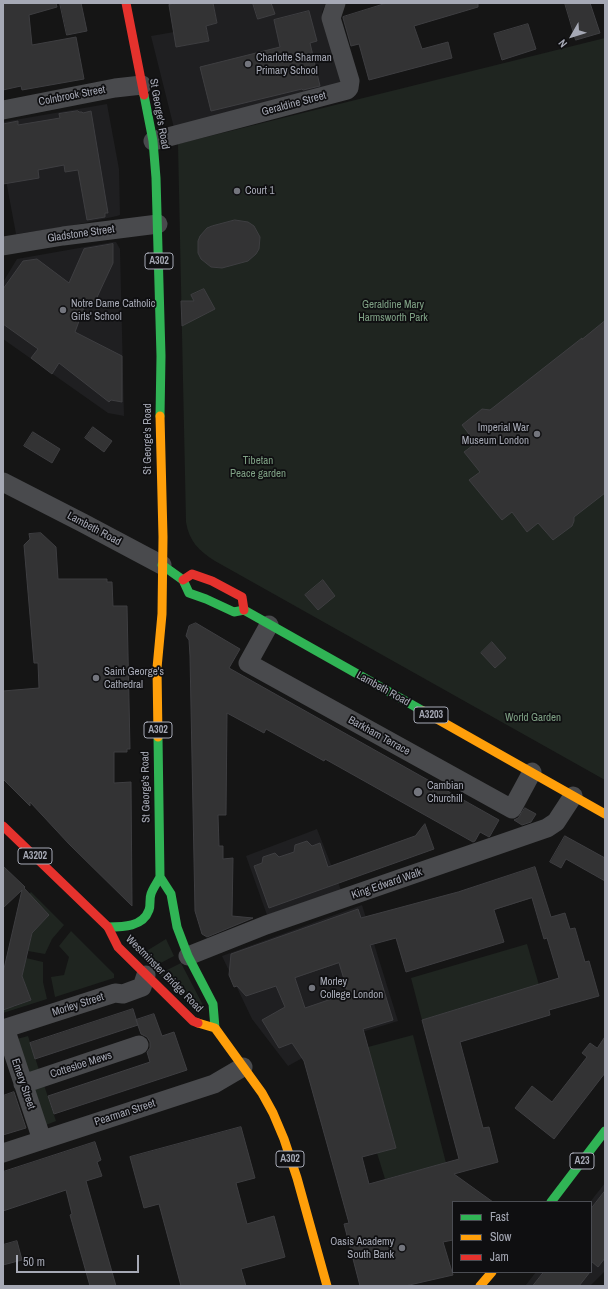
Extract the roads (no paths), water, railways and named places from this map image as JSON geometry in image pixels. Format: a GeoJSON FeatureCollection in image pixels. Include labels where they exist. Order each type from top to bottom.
{"type":"FeatureCollection","features":[{"type":"Feature","properties":{"kind":"main road","name":"St George's Road"},"geometry":{"type":"LineString","coordinates":[[108,927],[126,927],[141,921],[146,916],[149,909],[150,896],[160,877],[157,668],[162,614],[162,565],[160,423],[161,356],[158,224],[156,178],[152,141],[126,3]]}},
{"type":"Feature","properties":{"kind":"main road","name":"Lambeth Road"},"geometry":{"type":"LineString","coordinates":[[162,565],[183,580],[188,593],[206,599],[234,612],[244,610],[605,814]]}},
{"type":"Feature","properties":{"kind":"main road"},"geometry":{"type":"LineString","coordinates":[[183,580],[192,574],[211,580],[242,598],[244,610]]}},
{"type":"Feature","properties":{"kind":"main road","name":"Westminster Bridge Road"},"geometry":{"type":"LineString","coordinates":[[3,826],[108,927],[118,947],[193,1021],[214,1028],[213,1004],[188,956],[177,927],[171,894],[160,877]]}},
{"type":"Feature","properties":{"kind":"main road","name":"A302"},"geometry":{"type":"LineString","coordinates":[[214,1028],[262,1093],[273,1113],[284,1139],[308,1214],[327,1286]]}},
{"type":"Feature","properties":{"kind":"main road","name":"A23"},"geometry":{"type":"LineString","coordinates":[[552,1201],[605,1131]]}},
{"type":"Feature","properties":{"kind":"main road"},"geometry":{"type":"LineString","coordinates":[[480,1286],[491,1273]]}},
{"type":"Feature","properties":{"kind":"street","name":"Geraldine Street"},"geometry":{"type":"LineString","coordinates":[[152,141],[347,90],[349,88],[350,81],[331,18],[336,3]]}},
{"type":"Feature","properties":{"kind":"street","name":"Colnbrook Street"},"geometry":{"type":"LineString","coordinates":[[3,110],[115,88],[142,85]]}},
{"type":"Feature","properties":{"kind":"street","name":"Gladstone Street"},"geometry":{"type":"LineString","coordinates":[[3,246],[63,236],[158,224]]}},
{"type":"Feature","properties":{"kind":"street","name":"Lambeth Road"},"geometry":{"type":"LineString","coordinates":[[3,482],[90,526],[162,565]]}},
{"type":"Feature","properties":{"kind":"street","name":"Barkham Terrace"},"geometry":{"type":"LineString","coordinates":[[269,625],[248,663],[512,809],[532,772]]}},
{"type":"Feature","properties":{"kind":"street","name":"King Edward Walk"},"geometry":{"type":"LineString","coordinates":[[188,956],[266,925],[546,828],[556,822],[574,796]]}},
{"type":"Feature","properties":{"kind":"street","name":"Morley Street"},"geometry":{"type":"LineString","coordinates":[[4,1029],[114,993],[123,994],[142,987],[146,975]]}},
{"type":"Feature","properties":{"kind":"street","name":"Emery Street"},"geometry":{"type":"LineString","coordinates":[[4,1029],[42,1140]]}},
{"type":"Feature","properties":{"kind":"street","name":"Cottesloe Mews"},"geometry":{"type":"LineString","coordinates":[[23,1084],[139,1045]]}},
{"type":"Feature","properties":{"kind":"street","name":"Pearman Street"},"geometry":{"type":"LineString","coordinates":[[3,1153],[214,1084],[229,1077],[243,1067]]}},
{"type":"Feature","properties":{"kind":"place","name":"Charlotte Sharman Primary School"},"geometry":{"type":"Point","coordinates":[248,64]}},
{"type":"Feature","properties":{"kind":"place","name":"Court 1"},"geometry":{"type":"Point","coordinates":[237,191]}},
{"type":"Feature","properties":{"kind":"place","name":"Notre Dame Catholic Girls' School"},"geometry":{"type":"Point","coordinates":[63,310]}},
{"type":"Feature","properties":{"kind":"place","name":"Imperial War Museum London"},"geometry":{"type":"Point","coordinates":[537,434]}},
{"type":"Feature","properties":{"kind":"place","name":"Saint George's Cathedral"},"geometry":{"type":"Point","coordinates":[96,678]}},
{"type":"Feature","properties":{"kind":"place","name":"Cambian Churchill"},"geometry":{"type":"Point","coordinates":[418,792]}},
{"type":"Feature","properties":{"kind":"place","name":"Morley College London"},"geometry":{"type":"Point","coordinates":[312,988]}},
{"type":"Feature","properties":{"kind":"place","name":"Oasis Academy South Bank"},"geometry":{"type":"Point","coordinates":[402,1248]}},
{"type":"Feature","properties":{"kind":"park label","name":"Geraldine Mary Harmsworth Park"},"geometry":{"type":"Point","coordinates":[393,311]}},
{"type":"Feature","properties":{"kind":"park label","name":"Tibetan Peace garden"},"geometry":{"type":"Point","coordinates":[258,467]}},
{"type":"Feature","properties":{"kind":"park label","name":"World Garden"},"geometry":{"type":"Point","coordinates":[533,718]}}]}
